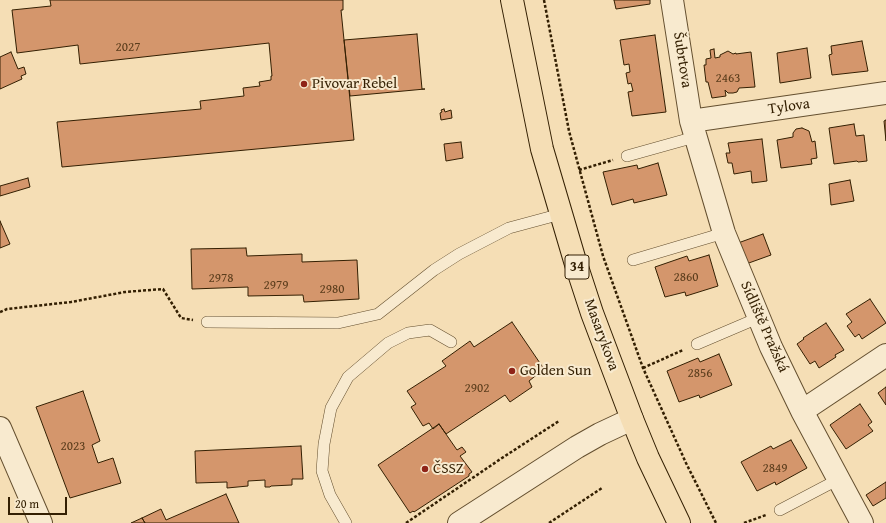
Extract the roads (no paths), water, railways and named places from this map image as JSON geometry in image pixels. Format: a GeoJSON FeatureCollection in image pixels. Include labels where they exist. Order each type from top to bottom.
{"type":"FeatureCollection","features":[{"type":"Feature","properties":{"kind":"main road","name":"Masarykova"},"geometry":{"type":"LineString","coordinates":[[512,0],[542,149],[592,313],[632,419],[655,474],[679,523]]}},
{"type":"Feature","properties":{"kind":"street","name":"Šubrtova"},"geometry":{"type":"LineString","coordinates":[[672,0],[693,129]]}},
{"type":"Feature","properties":{"kind":"street","name":"Tylova"},"geometry":{"type":"LineString","coordinates":[[693,129],[886,93]]}},
{"type":"Feature","properties":{"kind":"street","name":"Sídliště Pražská"},"geometry":{"type":"LineString","coordinates":[[693,129],[724,233],[758,318],[802,411],[862,523]]}},
{"type":"Feature","properties":{"kind":"street"},"geometry":{"type":"LineString","coordinates":[[802,411],[886,355]]}},
{"type":"Feature","properties":{"kind":"street"},"geometry":{"type":"LineString","coordinates":[[459,523],[576,447],[632,419]]}},
{"type":"Feature","properties":{"kind":"street"},"geometry":{"type":"LineString","coordinates":[[0,428],[7,462],[41,523]]}},
{"type":"Feature","properties":{"kind":"lane"},"geometry":{"type":"LineString","coordinates":[[627,156],[693,129]]}},
{"type":"Feature","properties":{"kind":"lane"},"geometry":{"type":"LineString","coordinates":[[207,322],[338,323],[378,314],[434,270],[459,254],[509,228],[561,214]]}},
{"type":"Feature","properties":{"kind":"lane"},"geometry":{"type":"LineString","coordinates":[[633,260],[724,233]]}},
{"type":"Feature","properties":{"kind":"lane"},"geometry":{"type":"LineString","coordinates":[[697,344],[758,318]]}},
{"type":"Feature","properties":{"kind":"lane"},"geometry":{"type":"LineString","coordinates":[[346,523],[330,495],[322,472],[324,444],[331,408],[348,377],[388,343],[408,333],[430,330],[451,342]]}},
{"type":"Feature","properties":{"kind":"lane"},"geometry":{"type":"LineString","coordinates":[[780,510],[839,479]]}},
{"type":"Feature","properties":{"kind":"place","name":"Pivovar Rebel"},"geometry":{"type":"Point","coordinates":[304,84]}},
{"type":"Feature","properties":{"kind":"place","name":"Golden Sun"},"geometry":{"type":"Point","coordinates":[512,371]}},
{"type":"Feature","properties":{"kind":"place","name":"ČSSZ"},"geometry":{"type":"Point","coordinates":[425,469]}}]}
